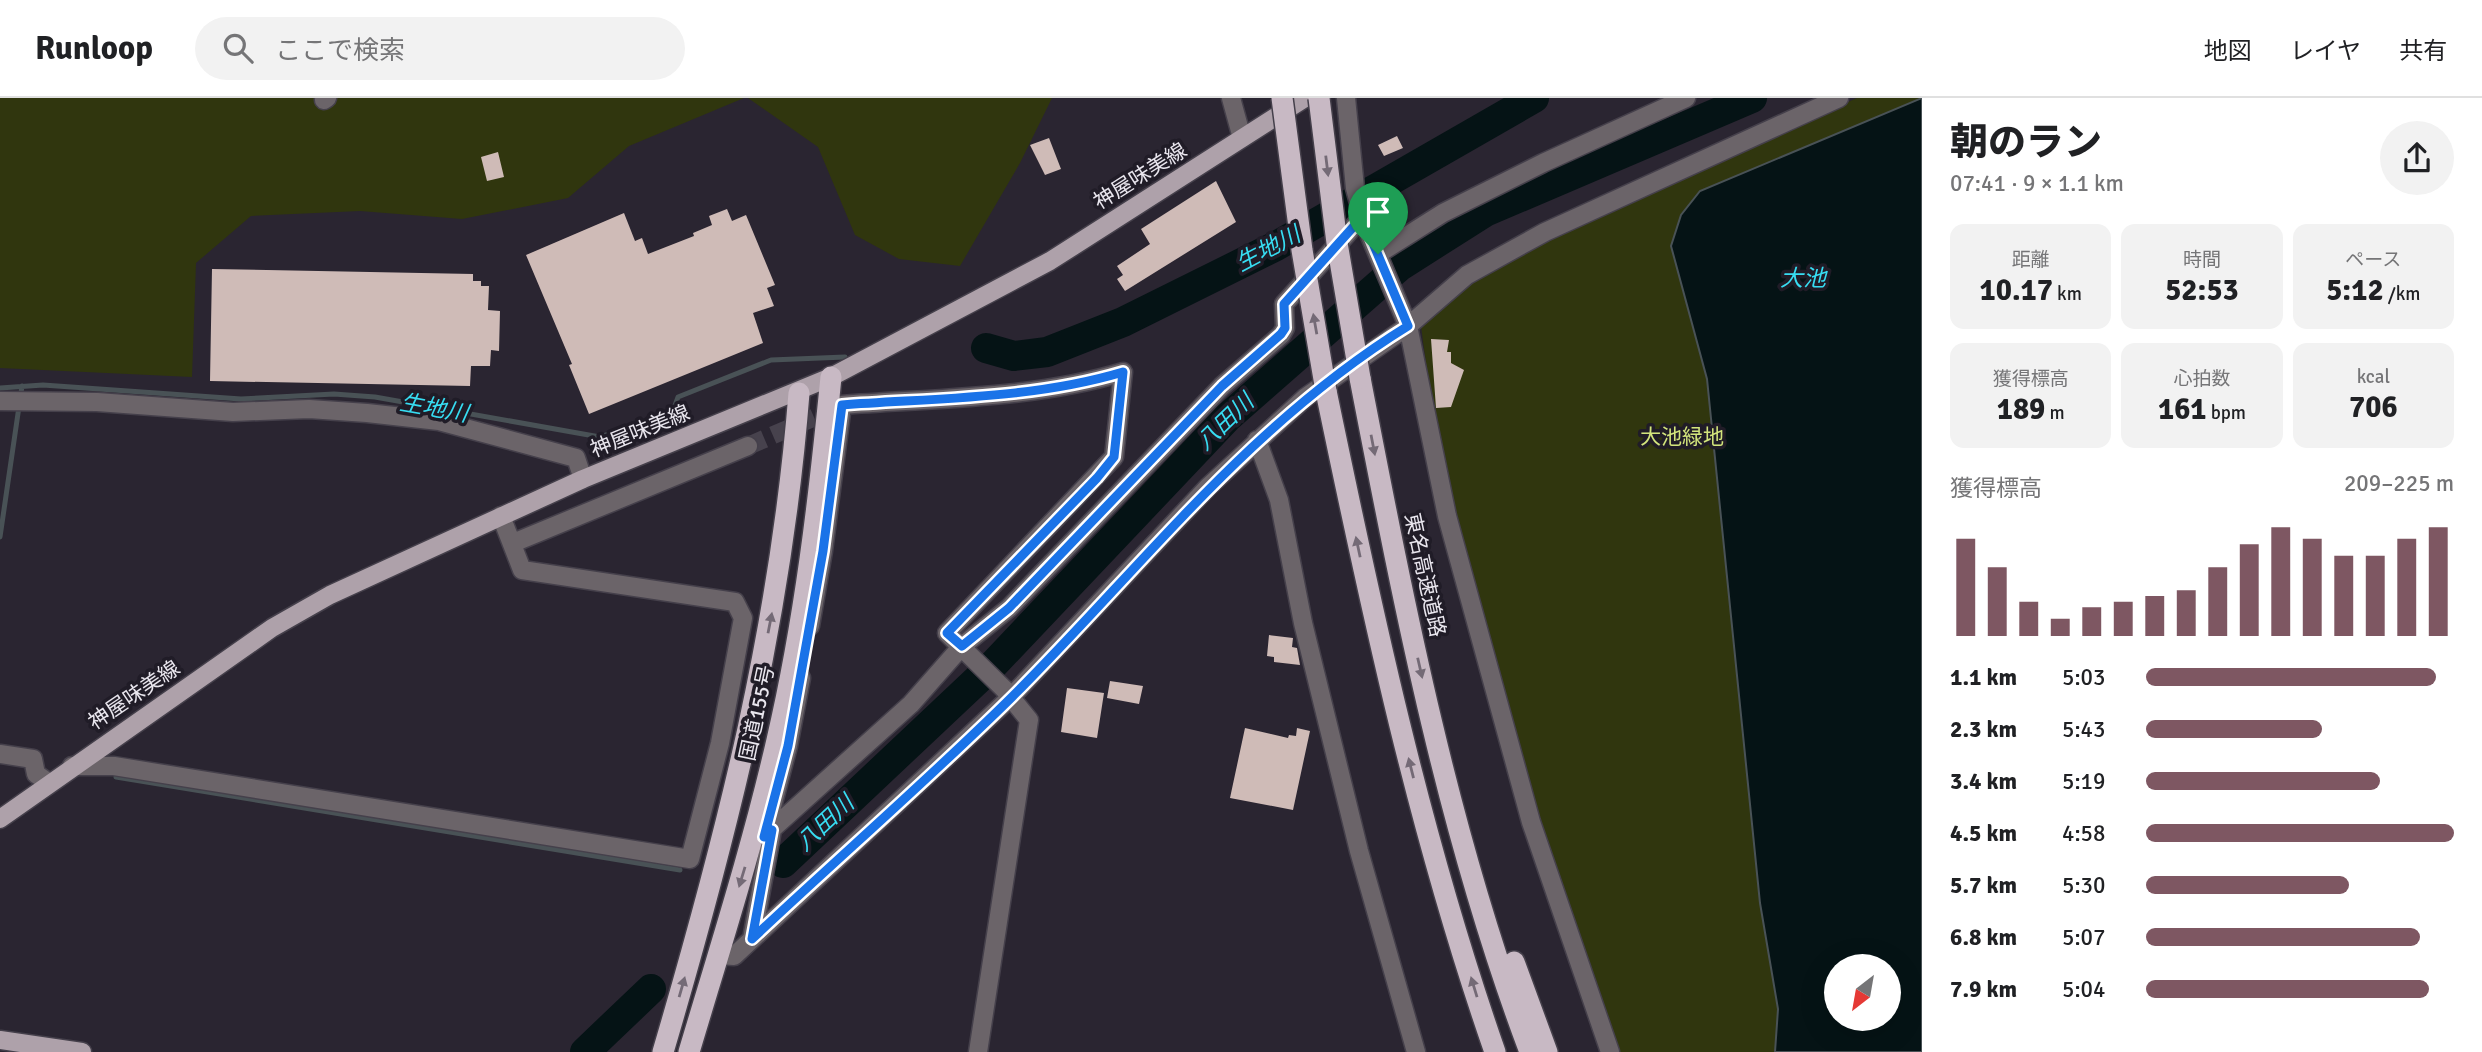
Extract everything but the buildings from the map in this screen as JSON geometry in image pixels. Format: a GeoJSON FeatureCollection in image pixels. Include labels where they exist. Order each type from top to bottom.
{"type":"FeatureCollection","features":[{"type":"Feature","properties":{"kind":"highway"},"geometry":{"type":"LineString","coordinates":[[1282,98],[1302,250],[1326,391],[1365,579],[1414,780],[1494,1052]]}},
{"type":"Feature","properties":{"kind":"highway","name":"東名高速道路"},"geometry":{"type":"LineString","coordinates":[[1319,98],[1336,243],[1397,571],[1444,772],[1475,889],[1530,1052]]}},
{"type":"Feature","properties":{"kind":"highway","name":"国道155号"},"geometry":{"type":"LineString","coordinates":[[689,1052],[718,956],[762,837],[777,739],[805,603],[831,377]]}},
{"type":"Feature","properties":{"kind":"highway","name":"国道155号"},"geometry":{"type":"LineString","coordinates":[[663,1052],[717,866],[749,731],[789,509],[799,393]]}},
{"type":"Feature","properties":{"kind":"highway"},"geometry":{"type":"LineString","coordinates":[[1444,772],[1547,1052]]}},
{"type":"Feature","properties":{"kind":"main road","name":"神屋味美線"},"geometry":{"type":"LineString","coordinates":[[0,819],[272,628],[330,595],[583,479],[799,393],[831,377],[1050,261],[1305,98]]}},
{"type":"Feature","properties":{"kind":"main road"},"geometry":{"type":"LineString","coordinates":[[3,1044],[82,1052]]}},
{"type":"Feature","properties":{"kind":"street"},"geometry":{"type":"LineString","coordinates":[[1231,98],[1242,138]]}},
{"type":"Feature","properties":{"kind":"street"},"geometry":{"type":"LineString","coordinates":[[1346,98],[1355,188],[1364,222],[1408,326],[1447,516],[1531,822],[1610,1052]]}},
{"type":"Feature","properties":{"kind":"street"},"geometry":{"type":"LineString","coordinates":[[1378,254],[1443,212],[1686,98]]}},
{"type":"Feature","properties":{"kind":"street"},"geometry":{"type":"LineString","coordinates":[[718,956],[734,956],[752,939],[1008,693],[1208,487],[1306,397],[1408,326],[1467,275],[1545,232],[1839,98]]}},
{"type":"Feature","properties":{"kind":"street"},"geometry":{"type":"LineString","coordinates":[[762,837],[911,704],[964,649],[1009,608],[1222,386],[1281,334],[1285,328],[1284,304],[1355,225],[1364,222]]}},
{"type":"Feature","properties":{"kind":"street"},"geometry":{"type":"LineString","coordinates":[[752,939],[762,837],[788,746],[823,551],[842,405],[1025,392],[1079,385],[1123,372],[1114,457],[1097,478],[947,633],[1008,693],[1029,720],[978,1052]]}},
{"type":"Feature","properties":{"kind":"street"},"geometry":{"type":"LineString","coordinates":[[0,401],[97,402],[233,412],[309,409],[439,421],[576,458],[583,479]]}},
{"type":"Feature","properties":{"kind":"street"},"geometry":{"type":"LineString","coordinates":[[1257,440],[1279,500],[1303,623],[1359,851],[1416,1052]]}},
{"type":"Feature","properties":{"kind":"street"},"geometry":{"type":"LineString","coordinates":[[513,543],[748,446]]}},
{"type":"Feature","properties":{"kind":"street"},"geometry":{"type":"LineString","coordinates":[[72,766],[114,766],[690,859],[720,743],[743,618],[735,602],[522,570],[501,516]]}},
{"type":"Feature","properties":{"kind":"street"},"geometry":{"type":"LineString","coordinates":[[0,754],[33,759],[36,774],[49,783]]}},
{"type":"Feature","properties":{"kind":"green space"},"geometry":{"type":"Polygon","coordinates":[[[0,98],[744,98],[629,146],[568,198],[462,219],[360,211],[251,216],[196,263],[192,377],[0,368],[0,98]]]}},
{"type":"Feature","properties":{"kind":"green space"},"geometry":{"type":"Polygon","coordinates":[[[748,98],[1052,98],[1020,163],[960,266],[899,259],[855,235],[818,147],[748,98]]]}},
{"type":"Feature","properties":{"kind":"green space","name":"大池緑地"},"geometry":{"type":"Polygon","coordinates":[[[1857,98],[1922,98],[1922,1052],[1618,1052],[1556,872],[1500,690],[1474,598],[1434,412],[1420,318],[1470,279],[1639,194],[1857,98]]]}},
{"type":"Feature","properties":{"kind":"water","name":"大池"},"geometry":{"type":"Polygon","coordinates":[[[1922,98],[1922,1052],[1775,1052],[1778,1009],[1760,903],[1707,379],[1671,246],[1681,215],[1700,191],[1922,98]]]}},
{"type":"Feature","properties":{"kind":"waterway","name":"生地川"},"geometry":{"type":"LineString","coordinates":[[986,348],[1014,356],[1047,352],[1123,322],[1276,246],[1534,98]]}},
{"type":"Feature","properties":{"kind":"waterway","name":"八田川"},"geometry":{"type":"LineString","coordinates":[[783,863],[992,666],[1228,417],[1400,266],[1485,212],[1752,98]]}},
{"type":"Feature","properties":{"kind":"waterway","name":"生地川"},"geometry":{"type":"LineString","coordinates":[[0,388],[43,385],[241,399],[334,394],[375,397],[600,437],[673,411],[678,397],[771,360],[845,357]]}},
{"type":"Feature","properties":{"kind":"waterway"},"geometry":{"type":"LineString","coordinates":[[0,537],[22,386]]}},
{"type":"Feature","properties":{"kind":"waterway"},"geometry":{"type":"LineString","coordinates":[[116,777],[680,870]]}},
{"type":"Feature","properties":{"kind":"waterway","name":"八田川"},"geometry":{"type":"LineString","coordinates":[[585,1052],[651,989]]}},
{"type":"Feature","properties":{"kind":"tunnel"},"geometry":{"type":"LineString","coordinates":[[748,446],[836,408]]}},
{"type":"Feature","properties":{"kind":"route"},"geometry":{"type":"LineString","coordinates":[[1364,222],[1378,254],[1408,326],[1306,397],[1257,440],[1208,487],[1011,697],[752,939],[772,830],[764,837],[788,746],[823,551],[838,419],[842,405],[1025,392],[1079,385],[1123,372],[1124,387],[1114,457],[1097,478],[947,633],[962,646],[1009,608],[1222,386],[1281,334],[1285,328],[1284,304],[1355,225],[1364,222]]}}]}
